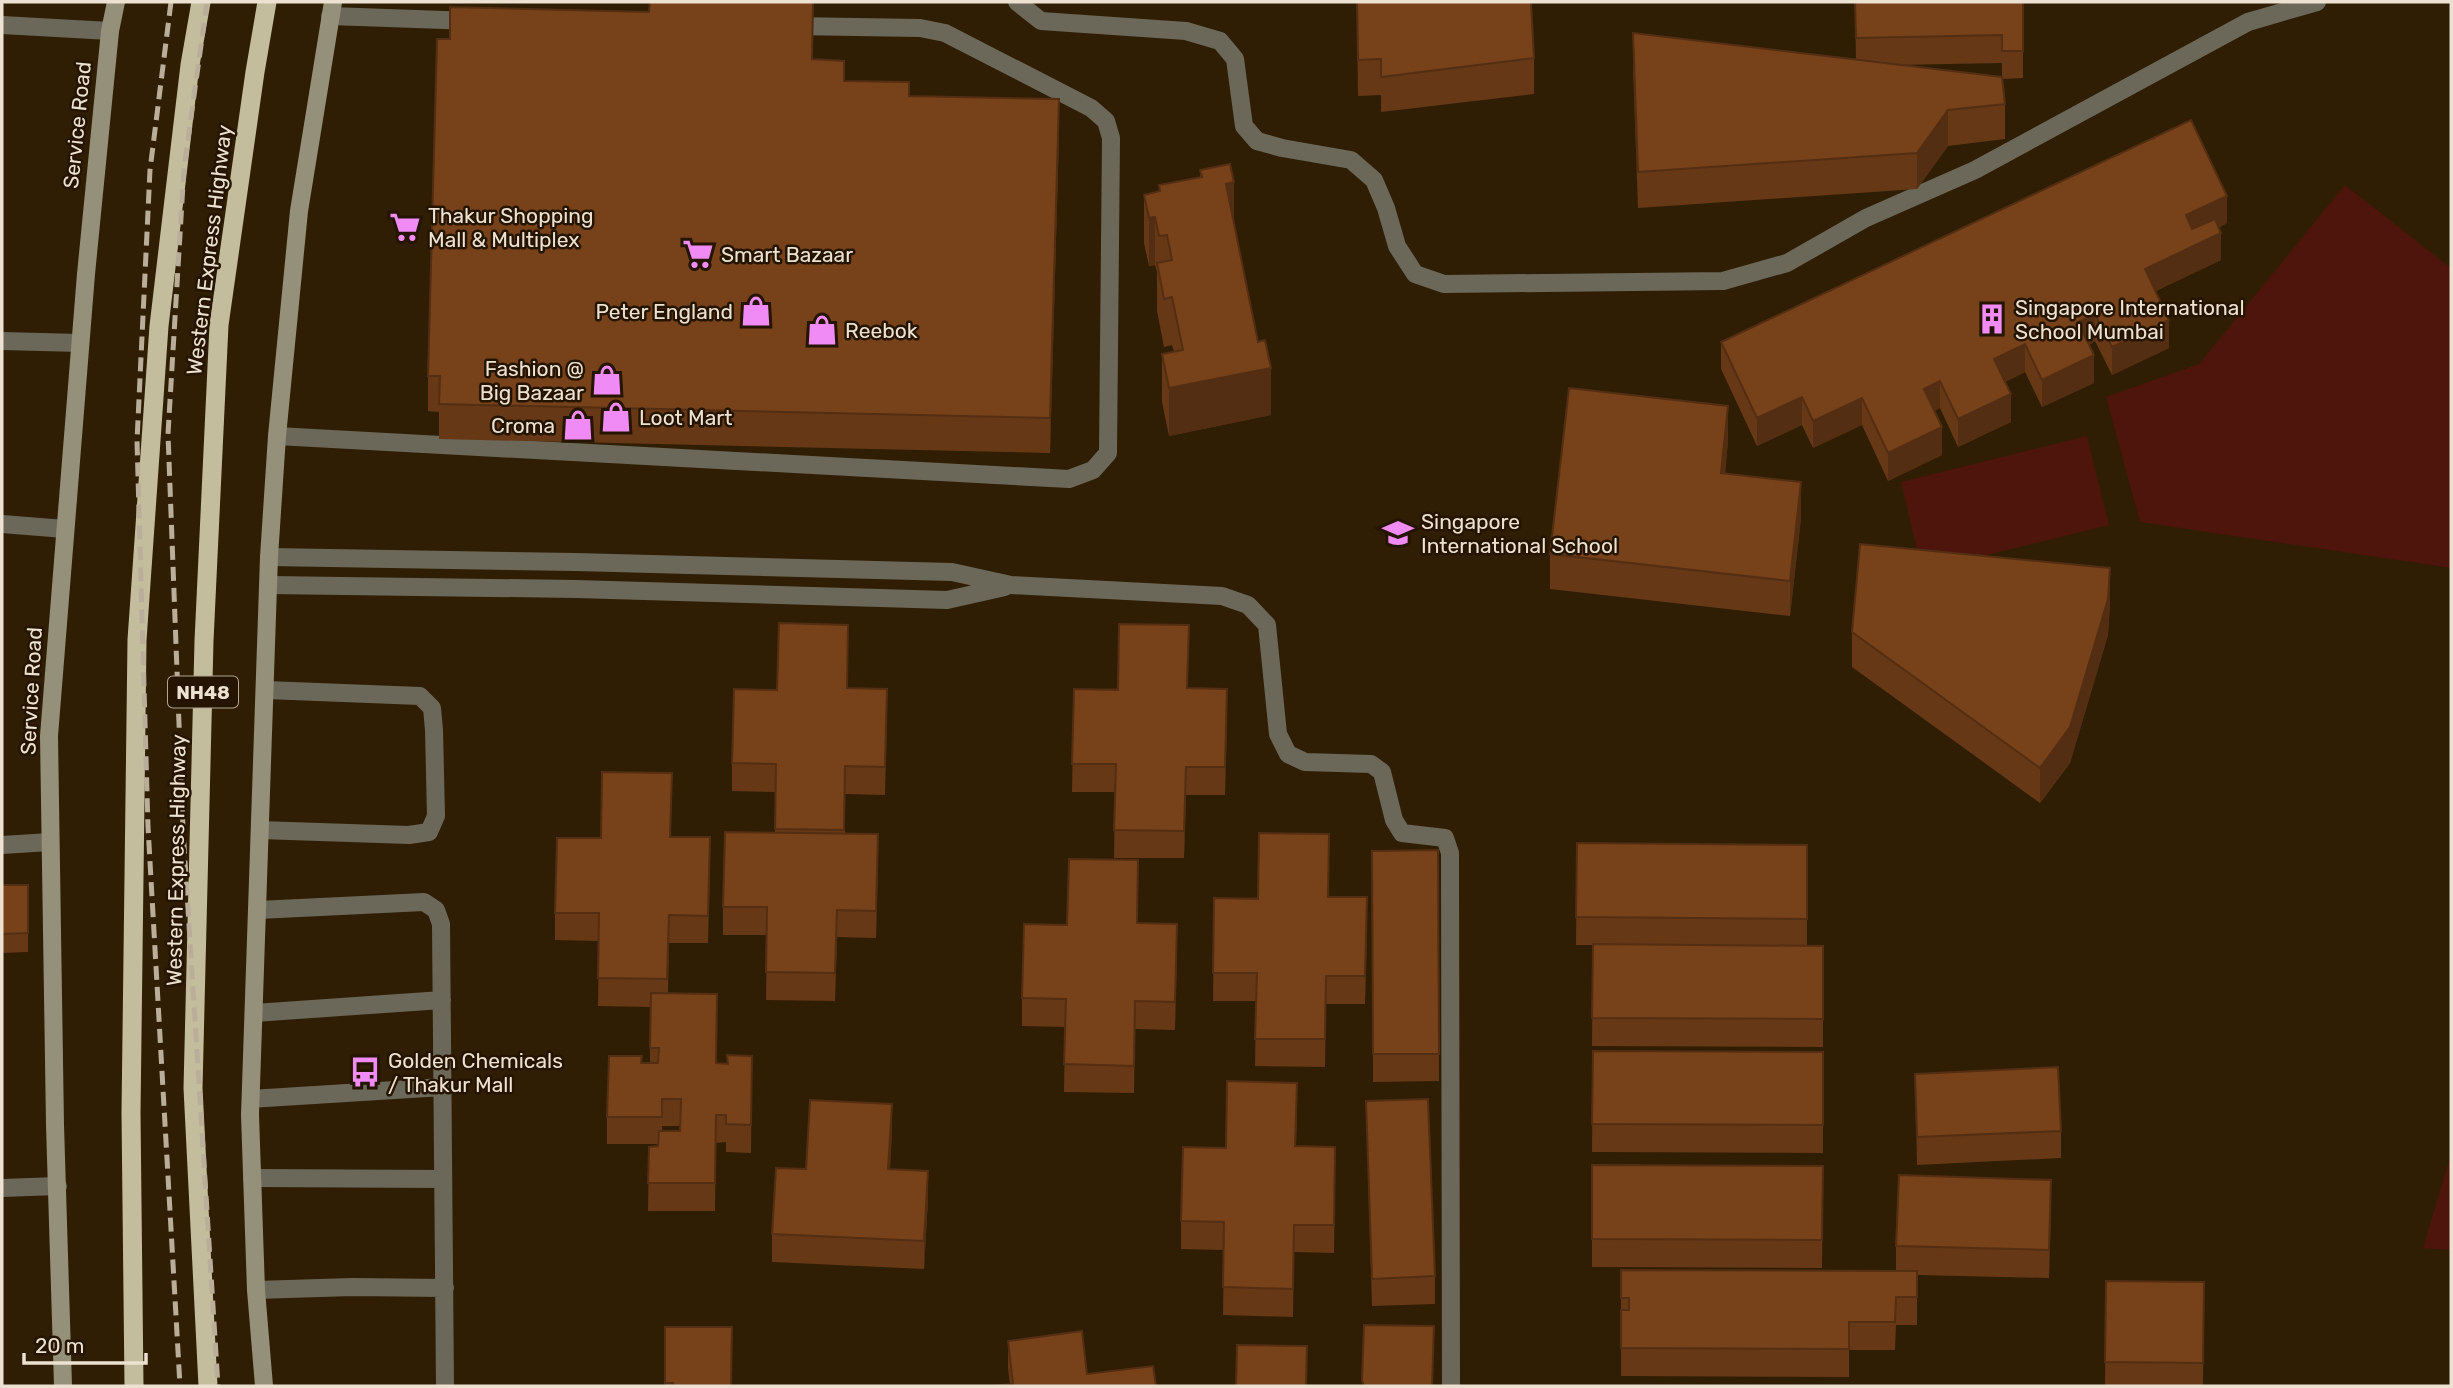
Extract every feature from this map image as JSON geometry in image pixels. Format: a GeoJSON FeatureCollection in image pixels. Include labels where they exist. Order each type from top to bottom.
{"type":"FeatureCollection","features":[{"type":"Feature","properties":{"kind":"highway","name":"Western Express Highway"},"geometry":{"type":"LineString","coordinates":[[135,1386],[131,1113],[136,640],[159,326],[190,65],[201,2]]}},
{"type":"Feature","properties":{"kind":"highway","name":"Western Express Highway"},"geometry":{"type":"LineString","coordinates":[[208,1386],[193,1088],[205,628],[219,325],[267,2]]}},
{"type":"Feature","properties":{"kind":"main road","name":"Service Road"},"geometry":{"type":"LineString","coordinates":[[64,1386],[49,736],[80,343],[110,31],[116,2]]}},
{"type":"Feature","properties":{"kind":"main road"},"geometry":{"type":"LineString","coordinates":[[264,1386],[256,1290],[251,1099],[270,557],[277,436],[299,211],[332,9]]}},
{"type":"Feature","properties":{"kind":"street"},"geometry":{"type":"LineString","coordinates":[[1017,2],[1041,21],[1186,31],[1220,41],[1235,59],[1244,127],[1257,141],[1351,160],[1374,180],[1386,208],[1397,246],[1415,274],[1444,284],[1723,281],[1787,264],[1866,218],[1986,164],[2248,22],[2317,2]]}},
{"type":"Feature","properties":{"kind":"street"},"geometry":{"type":"LineString","coordinates":[[332,9],[497,22]]}},
{"type":"Feature","properties":{"kind":"street"},"geometry":{"type":"LineString","coordinates":[[2,25],[110,31]]}},
{"type":"Feature","properties":{"kind":"street"},"geometry":{"type":"LineString","coordinates":[[277,436],[1069,479],[1093,470],[1108,453],[1111,138],[1106,121],[1091,108],[945,33],[920,28],[770,26]]}},
{"type":"Feature","properties":{"kind":"street"},"geometry":{"type":"LineString","coordinates":[[2,341],[80,343]]}},
{"type":"Feature","properties":{"kind":"street"},"geometry":{"type":"LineString","coordinates":[[2,524],[65,529]]}},
{"type":"Feature","properties":{"kind":"street"},"geometry":{"type":"LineString","coordinates":[[270,557],[952,572],[1012,585],[1222,596],[1248,605],[1267,625],[1278,734],[1288,754],[1305,762],[1371,764],[1382,772],[1394,820],[1402,833],[1444,838],[1450,853],[1451,1386]]}},
{"type":"Feature","properties":{"kind":"street"},"geometry":{"type":"LineString","coordinates":[[576,562],[576,589]]}},
{"type":"Feature","properties":{"kind":"street"},"geometry":{"type":"LineString","coordinates":[[270,585],[576,589],[947,600],[1012,585]]}},
{"type":"Feature","properties":{"kind":"street"},"geometry":{"type":"LineString","coordinates":[[260,830],[410,835],[429,832],[436,816],[432,708],[420,696],[266,690]]}},
{"type":"Feature","properties":{"kind":"street"},"geometry":{"type":"LineString","coordinates":[[2,845],[50,842]]}},
{"type":"Feature","properties":{"kind":"street"},"geometry":{"type":"LineString","coordinates":[[258,910],[424,902],[436,911],[441,924],[445,1386]]}},
{"type":"Feature","properties":{"kind":"street"},"geometry":{"type":"LineString","coordinates":[[254,1013],[442,1000]]}},
{"type":"Feature","properties":{"kind":"street"},"geometry":{"type":"LineString","coordinates":[[251,1099],[443,1087]]}},
{"type":"Feature","properties":{"kind":"street"},"geometry":{"type":"LineString","coordinates":[[252,1178],[443,1179]]}},
{"type":"Feature","properties":{"kind":"street"},"geometry":{"type":"LineString","coordinates":[[2,1188],[58,1186]]}},
{"type":"Feature","properties":{"kind":"street"},"geometry":{"type":"LineString","coordinates":[[256,1290],[444,1288]]}},
{"type":"Feature","properties":{"kind":"shaded area"},"geometry":{"type":"Polygon","coordinates":[[[2345,185],[2451,268],[2451,568],[2140,522],[2106,397],[2199,364],[2345,185]]]}},
{"type":"Feature","properties":{"kind":"shaded area"},"geometry":{"type":"Polygon","coordinates":[[[2087,436],[2109,525],[1922,571],[1901,482],[2087,436]]]}},
{"type":"Feature","properties":{"kind":"shaded area"},"geometry":{"type":"Polygon","coordinates":[[[2451,1154],[2451,1250],[2423,1248],[2451,1154]]]}},
{"type":"Feature","properties":{"kind":"building"},"geometry":{"type":"Polygon","coordinates":[[[650,2],[813,2],[812,59],[844,61],[844,81],[909,82],[909,96],[1059,99],[1050,418],[439,404],[440,376],[428,376],[437,39],[450,39],[450,7],[649,12],[650,2]]]}},
{"type":"Feature","properties":{"kind":"building"},"geometry":{"type":"Polygon","coordinates":[[[1357,2],[1531,2],[1534,58],[1381,77],[1381,59],[1358,60],[1357,2]]]}},
{"type":"Feature","properties":{"kind":"building"},"geometry":{"type":"Polygon","coordinates":[[[1855,2],[2023,2],[2023,51],[2002,51],[2002,35],[1856,38],[1855,2]]]}},
{"type":"Feature","properties":{"kind":"building"},"geometry":{"type":"Polygon","coordinates":[[[1633,33],[2002,77],[2005,104],[1948,110],[1917,153],[1638,172],[1633,33]]]}},
{"type":"Feature","properties":{"kind":"building","name":"Singapore International School Mumbai"},"geometry":{"type":"Polygon","coordinates":[[[2191,120],[2227,196],[2186,215],[2192,229],[2215,219],[2221,233],[2145,269],[2169,320],[2112,347],[2095,314],[2078,322],[2094,355],[2042,380],[2025,344],[1994,359],[2011,394],[1958,419],[1940,381],[1924,389],[1942,427],[1888,453],[1862,398],[1813,421],[1802,397],[1757,418],[1721,342],[2191,120]]]}},
{"type":"Feature","properties":{"kind":"building"},"geometry":{"type":"Polygon","coordinates":[[[1230,164],[1234,182],[1226,184],[1258,342],[1265,340],[1271,368],[1169,388],[1162,354],[1183,350],[1172,297],[1164,299],[1157,263],[1172,260],[1167,235],[1159,236],[1155,217],[1149,218],[1144,195],[1160,191],[1159,185],[1202,177],[1200,170],[1230,164]]]}},
{"type":"Feature","properties":{"kind":"building"},"geometry":{"type":"Polygon","coordinates":[[[1569,388],[1728,406],[1721,473],[1801,482],[1790,581],[1550,554],[1569,388]]]}},
{"type":"Feature","properties":{"kind":"building"},"geometry":{"type":"Polygon","coordinates":[[[1860,544],[2110,568],[2108,599],[2070,727],[2040,768],[1852,632],[1860,544]]]}},
{"type":"Feature","properties":{"kind":"building"},"geometry":{"type":"Polygon","coordinates":[[[779,623],[848,625],[847,688],[887,689],[885,767],[845,766],[844,830],[775,829],[776,764],[732,763],[734,689],[777,690],[779,623]]]}},
{"type":"Feature","properties":{"kind":"building"},"geometry":{"type":"Polygon","coordinates":[[[1119,624],[1189,625],[1187,688],[1227,689],[1225,767],[1186,767],[1184,831],[1114,830],[1116,764],[1072,764],[1074,689],[1118,690],[1119,624]]]}},
{"type":"Feature","properties":{"kind":"building"},"geometry":{"type":"Polygon","coordinates":[[[602,772],[672,773],[670,837],[710,837],[708,916],[669,915],[667,979],[598,978],[599,913],[555,913],[557,838],[601,838],[602,772]]]}},
{"type":"Feature","properties":{"kind":"building"},"geometry":{"type":"Polygon","coordinates":[[[725,832],[878,834],[876,911],[837,910],[835,973],[766,972],[767,907],[723,907],[725,832]]]}},
{"type":"Feature","properties":{"kind":"building"},"geometry":{"type":"Polygon","coordinates":[[[1259,833],[1329,834],[1328,897],[1367,897],[1365,976],[1326,976],[1325,1039],[1255,1039],[1257,973],[1213,973],[1214,898],[1258,899],[1259,833]]]}},
{"type":"Feature","properties":{"kind":"building"},"geometry":{"type":"Polygon","coordinates":[[[1577,843],[1807,845],[1807,919],[1576,917],[1577,843]]]}},
{"type":"Feature","properties":{"kind":"building"},"geometry":{"type":"Polygon","coordinates":[[[1438,850],[1439,1054],[1373,1054],[1372,851],[1438,850]]]}},
{"type":"Feature","properties":{"kind":"building"},"geometry":{"type":"Polygon","coordinates":[[[1069,859],[1138,860],[1137,923],[1177,924],[1175,1002],[1135,1001],[1134,1066],[1064,1064],[1066,999],[1022,998],[1024,924],[1067,925],[1069,859]]]}},
{"type":"Feature","properties":{"kind":"building"},"geometry":{"type":"Polygon","coordinates":[[[2,885],[28,885],[28,933],[2,934],[2,885]]]}},
{"type":"Feature","properties":{"kind":"building"},"geometry":{"type":"Polygon","coordinates":[[[1593,944],[1823,946],[1823,1019],[1592,1018],[1593,944]]]}},
{"type":"Feature","properties":{"kind":"building"},"geometry":{"type":"Polygon","coordinates":[[[651,993],[717,994],[716,1063],[728,1064],[727,1055],[752,1056],[751,1125],[726,1124],[726,1115],[716,1115],[715,1183],[648,1183],[649,1147],[658,1146],[659,1131],[680,1131],[681,1099],[662,1099],[662,1117],[607,1117],[609,1056],[642,1056],[641,1063],[658,1063],[659,1048],[650,1048],[651,993]]]}},
{"type":"Feature","properties":{"kind":"building"},"geometry":{"type":"Polygon","coordinates":[[[1593,1051],[1823,1052],[1823,1125],[1592,1124],[1593,1051]]]}},
{"type":"Feature","properties":{"kind":"building"},"geometry":{"type":"Polygon","coordinates":[[[2058,1067],[2061,1131],[1917,1137],[1915,1074],[2058,1067]]]}},
{"type":"Feature","properties":{"kind":"building"},"geometry":{"type":"Polygon","coordinates":[[[1227,1081],[1297,1083],[1295,1146],[1335,1147],[1334,1225],[1294,1225],[1293,1289],[1223,1287],[1224,1222],[1181,1221],[1183,1147],[1226,1148],[1227,1081]]]}},
{"type":"Feature","properties":{"kind":"building"},"geometry":{"type":"Polygon","coordinates":[[[1428,1099],[1435,1276],[1372,1279],[1366,1101],[1428,1099]]]}},
{"type":"Feature","properties":{"kind":"building"},"geometry":{"type":"Polygon","coordinates":[[[810,1100],[892,1104],[888,1169],[928,1171],[924,1241],[772,1234],[776,1168],[806,1169],[810,1100]]]}},
{"type":"Feature","properties":{"kind":"building"},"geometry":{"type":"Polygon","coordinates":[[[1592,1165],[1823,1166],[1822,1240],[1592,1239],[1592,1165]]]}},
{"type":"Feature","properties":{"kind":"building"},"geometry":{"type":"Polygon","coordinates":[[[1899,1175],[2051,1180],[2049,1250],[1896,1246],[1899,1175]]]}},
{"type":"Feature","properties":{"kind":"building"},"geometry":{"type":"Polygon","coordinates":[[[1621,1270],[1917,1271],[1917,1297],[1896,1297],[1895,1322],[1849,1322],[1849,1349],[1621,1348],[1621,1310],[1629,1310],[1629,1298],[1621,1298],[1621,1270]]]}},
{"type":"Feature","properties":{"kind":"building"},"geometry":{"type":"Polygon","coordinates":[[[2106,1281],[2204,1282],[2203,1363],[2105,1362],[2106,1281]]]}},
{"type":"Feature","properties":{"kind":"building"},"geometry":{"type":"Polygon","coordinates":[[[1364,1325],[1434,1326],[1432,1386],[1364,1386],[1364,1325]]]}},
{"type":"Feature","properties":{"kind":"building"},"geometry":{"type":"Polygon","coordinates":[[[665,1327],[732,1327],[731,1386],[673,1386],[673,1383],[665,1383],[665,1327]]]}},
{"type":"Feature","properties":{"kind":"building"},"geometry":{"type":"Polygon","coordinates":[[[1082,1331],[1087,1374],[1153,1366],[1156,1386],[992,1386],[1013,1384],[1008,1341],[1082,1331]]]}},
{"type":"Feature","properties":{"kind":"building"},"geometry":{"type":"Polygon","coordinates":[[[1237,1345],[1307,1346],[1306,1386],[1236,1386],[1237,1345]]]}},
{"type":"Feature","properties":{"kind":"railway"},"geometry":{"type":"LineString","coordinates":[[171,2],[150,170],[137,441],[148,827],[180,1386]]}},
{"type":"Feature","properties":{"kind":"railway"},"geometry":{"type":"LineString","coordinates":[[207,2],[184,168],[168,434],[183,829],[218,1386]]}},
{"type":"Feature","properties":{"kind":"place","name":"Thakur Shopping Mall & Multiplex"},"geometry":{"type":"Point","coordinates":[405,227]}},
{"type":"Feature","properties":{"kind":"place","name":"Smart Bazaar"},"geometry":{"type":"Point","coordinates":[698,254]}},
{"type":"Feature","properties":{"kind":"place","name":"Peter England"},"geometry":{"type":"Point","coordinates":[756,311]}},
{"type":"Feature","properties":{"kind":"place","name":"Singapore International School Mumbai"},"geometry":{"type":"Point","coordinates":[1992,319]}},
{"type":"Feature","properties":{"kind":"place","name":"Reebok"},"geometry":{"type":"Point","coordinates":[822,330]}},
{"type":"Feature","properties":{"kind":"place","name":"Fashion @ Big Bazaar"},"geometry":{"type":"Point","coordinates":[607,380]}},
{"type":"Feature","properties":{"kind":"place","name":"Loot Mart"},"geometry":{"type":"Point","coordinates":[616,417]}},
{"type":"Feature","properties":{"kind":"place","name":"Croma"},"geometry":{"type":"Point","coordinates":[578,425]}},
{"type":"Feature","properties":{"kind":"place","name":"Singapore International School"},"geometry":{"type":"Point","coordinates":[1398,533]}},
{"type":"Feature","properties":{"kind":"place","name":"Golden Chemicals / Thakur Mall"},"geometry":{"type":"Point","coordinates":[365,1072]}}]}
